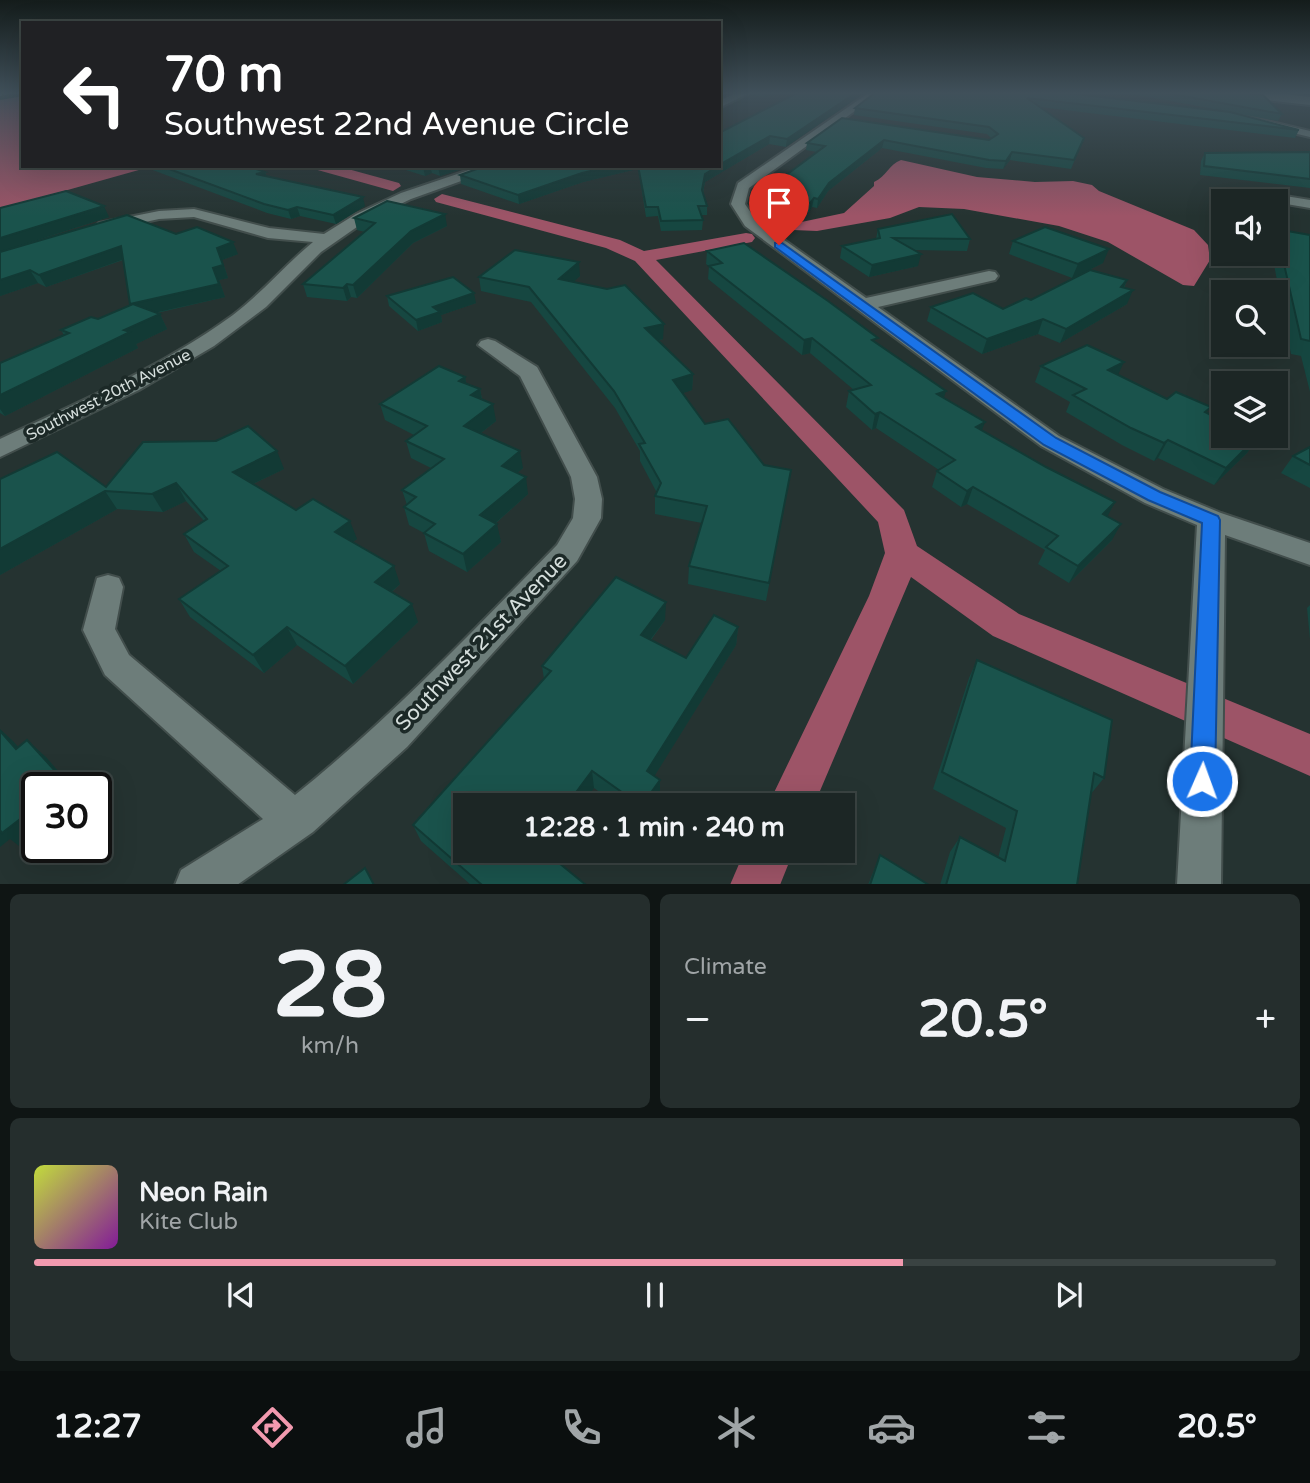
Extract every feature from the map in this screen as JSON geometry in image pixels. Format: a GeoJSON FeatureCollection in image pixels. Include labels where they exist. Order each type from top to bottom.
{"type":"FeatureCollection","features":[{"type":"Feature","properties":{"kind":"street"},"geometry":{"type":"LineString","coordinates":[[823,133],[748,181],[740,191],[738,204],[744,216],[758,230],[1050,441],[1131,485],[1211,520],[1310,554]]}},
{"type":"Feature","properties":{"kind":"street","name":"Southwest 20th Avenue"},"geometry":{"type":"LineString","coordinates":[[0,449],[117,393],[207,342],[266,297],[326,239],[390,204],[491,168]]}},
{"type":"Feature","properties":{"kind":"street"},"geometry":{"type":"LineString","coordinates":[[1288,200],[1310,204]]}},
{"type":"Feature","properties":{"kind":"street"},"geometry":{"type":"LineString","coordinates":[[91,230],[141,217],[194,213],[268,233],[326,239]]}},
{"type":"Feature","properties":{"kind":"street"},"geometry":{"type":"LineString","coordinates":[[861,305],[989,276]]}},
{"type":"Feature","properties":{"kind":"street","name":"Southwest 21st Avenue"},"geometry":{"type":"LineString","coordinates":[[197,884],[295,821],[348,778],[567,553],[582,534],[590,513],[590,494],[584,477],[528,372],[488,345]]}},
{"type":"Feature","properties":{"kind":"street"},"geometry":{"type":"LineString","coordinates":[[1199,884],[1211,520]]}},
{"type":"Feature","properties":{"kind":"street"},"geometry":{"type":"LineString","coordinates":[[108,587],[99,630],[117,666],[295,821]]}},
{"type":"Feature","properties":{"kind":"shaded area"},"geometry":{"type":"Polygon","coordinates":[[[0,133],[21,133],[21,168],[146,168],[0,209],[0,133]]]}},
{"type":"Feature","properties":{"kind":"shaded area"},"geometry":{"type":"Polygon","coordinates":[[[901,160],[977,177],[1035,182],[1073,181],[1092,185],[1099,191],[1194,230],[1208,245],[1210,260],[1194,286],[1183,285],[1108,242],[1059,226],[964,209],[919,207],[890,218],[817,231],[793,230],[792,224],[844,213],[874,186],[874,182],[893,164],[901,160]]]}},
{"type":"Feature","properties":{"kind":"building"},"geometry":{"type":"Polygon","coordinates":[[[721,133],[796,133],[787,139],[770,136],[721,164],[721,133]]]}},
{"type":"Feature","properties":{"kind":"building"},"geometry":{"type":"Polygon","coordinates":[[[821,133],[944,133],[989,140],[998,134],[1077,133],[1084,138],[1074,160],[1012,152],[1006,161],[884,140],[829,183],[818,199],[814,198],[810,203],[773,198],[780,189],[770,187],[825,146],[807,143],[821,133]]]}},
{"type":"Feature","properties":{"kind":"building"},"geometry":{"type":"Polygon","coordinates":[[[1310,152],[1310,179],[1204,166],[1205,153],[1310,152]]]}},
{"type":"Feature","properties":{"kind":"building"},"geometry":{"type":"Polygon","coordinates":[[[166,168],[254,168],[265,172],[256,174],[363,197],[333,215],[297,207],[288,210],[264,204],[166,168]]]}},
{"type":"Feature","properties":{"kind":"building"},"geometry":{"type":"Polygon","coordinates":[[[479,168],[603,168],[518,195],[460,175],[479,168]]]}},
{"type":"Feature","properties":{"kind":"building"},"geometry":{"type":"Polygon","coordinates":[[[638,168],[715,168],[705,174],[702,190],[707,206],[698,206],[703,220],[661,221],[658,207],[646,207],[638,168]]]}},
{"type":"Feature","properties":{"kind":"building"},"geometry":{"type":"Polygon","coordinates":[[[66,191],[104,206],[0,238],[0,208],[66,191]]]}},
{"type":"Feature","properties":{"kind":"building"},"geometry":{"type":"Polygon","coordinates":[[[387,201],[445,214],[411,231],[353,285],[347,284],[343,288],[303,284],[375,223],[354,218],[387,201]]]}},
{"type":"Feature","properties":{"kind":"building"},"geometry":{"type":"Polygon","coordinates":[[[952,214],[970,239],[893,238],[921,254],[872,265],[842,246],[880,238],[878,229],[952,214]]]}},
{"type":"Feature","properties":{"kind":"building"},"geometry":{"type":"Polygon","coordinates":[[[127,215],[176,234],[197,227],[233,242],[217,248],[223,265],[213,268],[219,284],[130,304],[121,246],[39,275],[30,270],[0,280],[0,252],[127,215]]]}},
{"type":"Feature","properties":{"kind":"building"},"geometry":{"type":"Polygon","coordinates":[[[1045,227],[1109,249],[1078,264],[1013,241],[1045,227]]]}},
{"type":"Feature","properties":{"kind":"building"},"geometry":{"type":"Polygon","coordinates":[[[1288,231],[1310,235],[1310,341],[1301,339],[1284,266],[1288,266],[1288,231]]]}},
{"type":"Feature","properties":{"kind":"building"},"geometry":{"type":"Polygon","coordinates":[[[744,243],[828,301],[878,338],[872,340],[946,391],[937,394],[985,422],[976,427],[1115,502],[1103,514],[1121,524],[1078,566],[1046,547],[1058,536],[973,487],[967,491],[937,471],[955,460],[880,412],[875,414],[849,391],[871,385],[812,338],[804,340],[709,266],[722,263],[707,251],[744,243]]]}},
{"type":"Feature","properties":{"kind":"building"},"geometry":{"type":"Polygon","coordinates":[[[515,250],[579,262],[559,279],[607,289],[625,285],[664,324],[645,328],[693,374],[673,380],[705,424],[728,419],[764,465],[791,470],[769,583],[689,566],[707,506],[655,496],[661,483],[639,444],[645,443],[614,391],[529,287],[479,277],[515,250]]]}},
{"type":"Feature","properties":{"kind":"building"},"geometry":{"type":"Polygon","coordinates":[[[1090,270],[1127,280],[1121,287],[1133,290],[1066,329],[1043,319],[987,339],[931,307],[973,293],[1003,309],[1026,298],[1031,300],[1090,270]]]}},
{"type":"Feature","properties":{"kind":"building"},"geometry":{"type":"Polygon","coordinates":[[[453,277],[474,293],[433,307],[440,312],[416,320],[387,296],[453,277]]]}},
{"type":"Feature","properties":{"kind":"building"},"geometry":{"type":"Polygon","coordinates":[[[133,304],[160,314],[124,330],[130,332],[0,395],[0,363],[69,333],[61,330],[91,317],[98,319],[133,304]]]}},
{"type":"Feature","properties":{"kind":"building"},"geometry":{"type":"Polygon","coordinates":[[[1087,345],[1124,362],[1108,370],[1167,399],[1176,392],[1211,407],[1205,412],[1211,415],[1211,448],[1246,448],[1226,468],[1168,440],[1164,443],[1131,428],[1073,395],[1086,389],[1041,366],[1087,345]]]}},
{"type":"Feature","properties":{"kind":"building"},"geometry":{"type":"Polygon","coordinates":[[[439,366],[465,377],[459,381],[480,389],[471,395],[493,404],[464,426],[520,451],[502,466],[526,477],[480,515],[497,524],[463,554],[424,533],[435,524],[404,507],[416,497],[402,490],[444,459],[406,441],[427,426],[380,404],[439,366]]]}},
{"type":"Feature","properties":{"kind":"building"},"geometry":{"type":"Polygon","coordinates":[[[248,426],[277,451],[233,472],[296,510],[313,499],[350,521],[335,532],[394,566],[375,582],[412,604],[345,666],[287,627],[253,655],[179,599],[228,566],[184,534],[207,519],[176,483],[152,494],[105,491],[0,549],[0,479],[57,452],[106,487],[143,442],[216,441],[248,426]]]}},
{"type":"Feature","properties":{"kind":"building"},"geometry":{"type":"Polygon","coordinates":[[[1310,447],[1310,465],[1293,456],[1310,447]]]}},
{"type":"Feature","properties":{"kind":"building"},"geometry":{"type":"Polygon","coordinates":[[[616,577],[666,602],[641,635],[686,658],[714,615],[738,627],[647,771],[660,780],[651,793],[623,793],[592,771],[576,793],[453,793],[453,860],[413,825],[551,671],[542,666],[616,577]]]}},
{"type":"Feature","properties":{"kind":"building"},"geometry":{"type":"Polygon","coordinates":[[[977,660],[1112,720],[1104,778],[1094,773],[1077,884],[946,884],[960,837],[1005,861],[1017,811],[942,772],[977,660]]]}},
{"type":"Feature","properties":{"kind":"building"},"geometry":{"type":"Polygon","coordinates":[[[0,731],[16,749],[27,740],[56,772],[21,772],[21,818],[2,833],[0,731]]]}},
{"type":"Feature","properties":{"kind":"building"},"geometry":{"type":"Polygon","coordinates":[[[880,855],[927,884],[870,884],[880,855]]]}},
{"type":"Feature","properties":{"kind":"building"},"geometry":{"type":"Polygon","coordinates":[[[457,863],[559,863],[585,884],[481,884],[457,863]]]}},
{"type":"Feature","properties":{"kind":"building"},"geometry":{"type":"Polygon","coordinates":[[[365,868],[373,884],[344,884],[365,868]]]}},
{"type":"Feature","properties":{"kind":"waterway"},"geometry":{"type":"LineString","coordinates":[[326,168],[393,186]]}},
{"type":"Feature","properties":{"kind":"waterway"},"geometry":{"type":"LineString","coordinates":[[442,199],[613,244],[642,257]]}},
{"type":"Feature","properties":{"kind":"waterway"},"geometry":{"type":"LineString","coordinates":[[642,257],[746,238]]}},
{"type":"Feature","properties":{"kind":"waterway"},"geometry":{"type":"LineString","coordinates":[[642,257],[893,518],[902,553]]}},
{"type":"Feature","properties":{"kind":"waterway"},"geometry":{"type":"LineString","coordinates":[[797,793],[887,596],[902,553]]}},
{"type":"Feature","properties":{"kind":"waterway"},"geometry":{"type":"LineString","coordinates":[[902,553],[1006,625],[1310,755]]}},
{"type":"Feature","properties":{"kind":"waterway"},"geometry":{"type":"LineString","coordinates":[[755,884],[764,863]]}},
{"type":"Feature","properties":{"kind":"route"},"geometry":{"type":"LineString","coordinates":[[779,245],[1050,441],[1098,469],[1211,520],[1202,781]]}}]}
